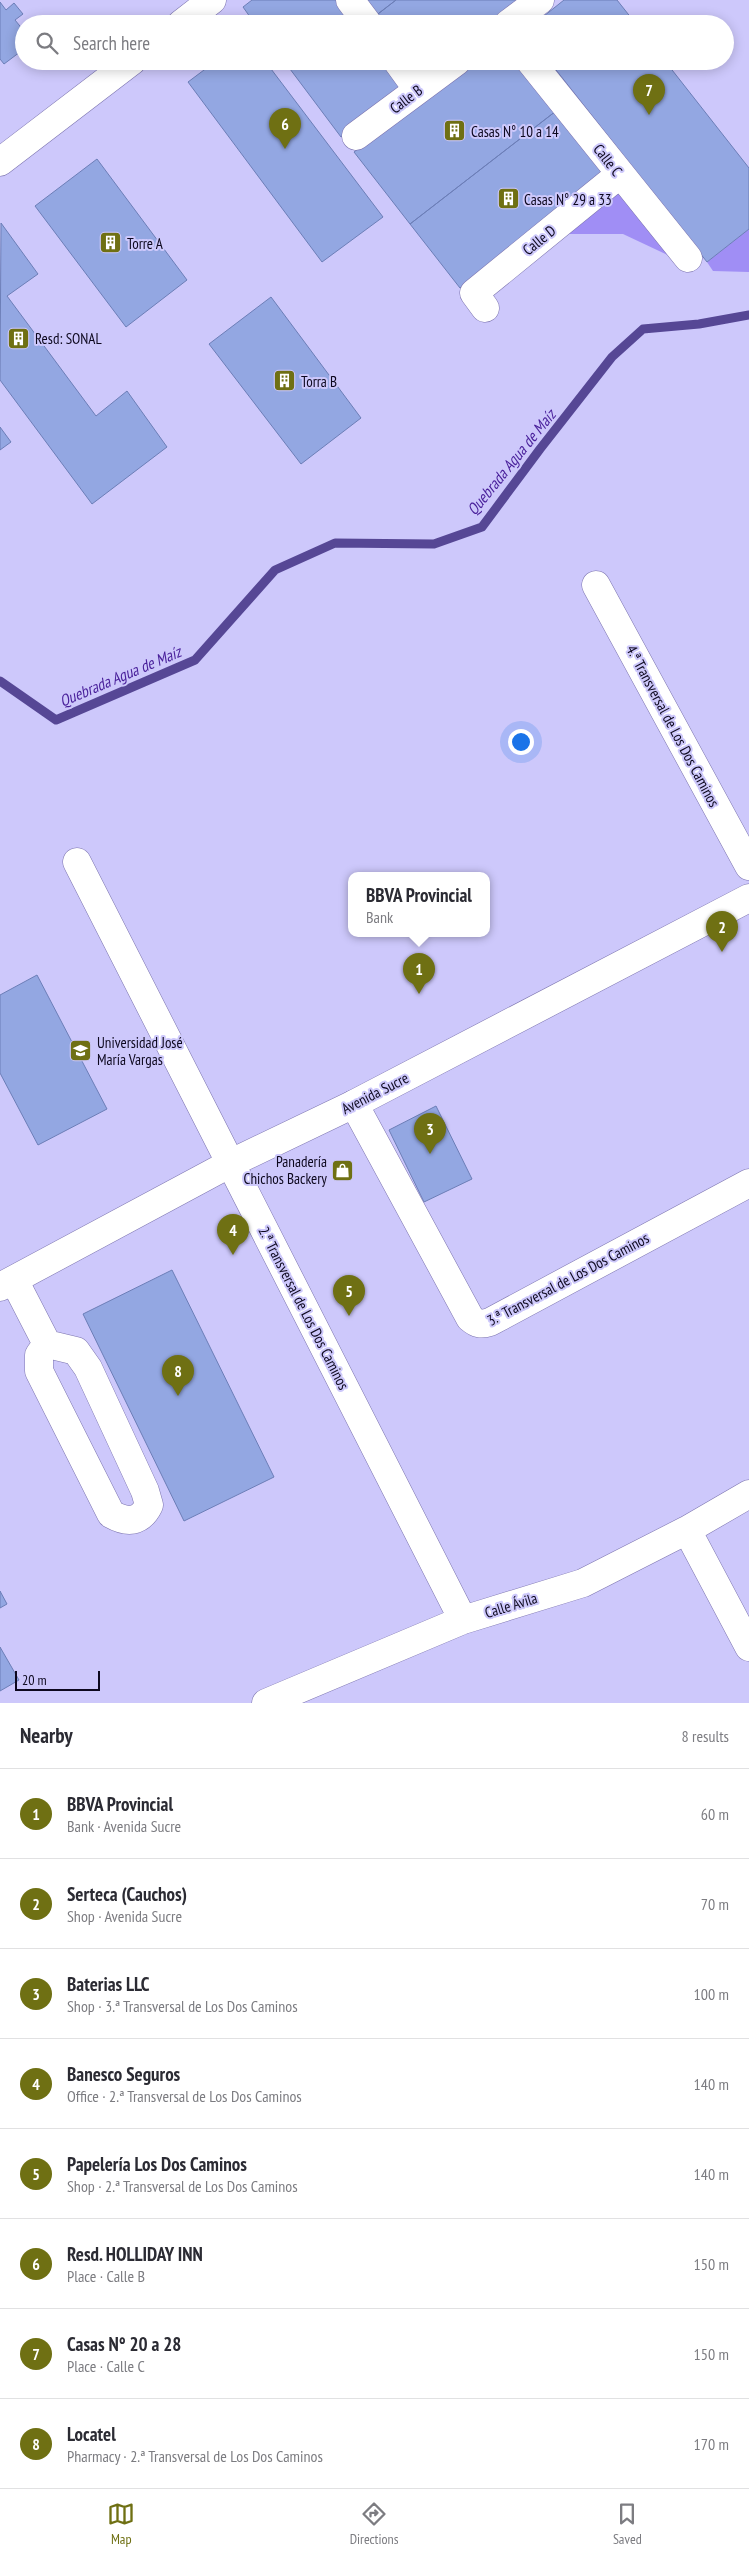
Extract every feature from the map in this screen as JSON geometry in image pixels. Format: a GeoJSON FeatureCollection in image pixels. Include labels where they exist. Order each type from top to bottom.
{"type":"FeatureCollection","features":[{"type":"Feature","properties":{"kind":"street"},"geometry":{"type":"LineString","coordinates":[[193,15],[212,0]]}},
{"type":"Feature","properties":{"kind":"street"},"geometry":{"type":"LineString","coordinates":[[350,0],[361,15]]}},
{"type":"Feature","properties":{"kind":"street"},"geometry":{"type":"LineString","coordinates":[[520,15],[540,0]]}},
{"type":"Feature","properties":{"kind":"street"},"geometry":{"type":"LineString","coordinates":[[0,162],[120,70]]}},
{"type":"Feature","properties":{"kind":"street"},"geometry":{"type":"LineString","coordinates":[[403,70],[418,90]]}},
{"type":"Feature","properties":{"kind":"street","name":"Calle B"},"geometry":{"type":"LineString","coordinates":[[356,136],[445,70]]}},
{"type":"Feature","properties":{"kind":"street","name":"Calle C"},"geometry":{"type":"LineString","coordinates":[[537,70],[619,175],[688,258]]}},
{"type":"Feature","properties":{"kind":"street","name":"Calle D"},"geometry":{"type":"LineString","coordinates":[[485,308],[474,293],[619,175]]}},
{"type":"Feature","properties":{"kind":"street","name":"4.ª Transversal de Los Dos Caminos"},"geometry":{"type":"LineString","coordinates":[[596,585],[749,866]]}},
{"type":"Feature","properties":{"kind":"street","name":"2.ª Transversal de Los Dos Caminos"},"geometry":{"type":"LineString","coordinates":[[77,862],[463,1620]]}},
{"type":"Feature","properties":{"kind":"street","name":"Avenida Sucre"},"geometry":{"type":"LineString","coordinates":[[7,1284],[231,1163],[354,1104],[749,898]]}},
{"type":"Feature","properties":{"kind":"street","name":"3.ª Transversal de Los Dos Caminos"},"geometry":{"type":"LineString","coordinates":[[354,1104],[470,1318],[476,1323],[490,1322],[749,1183]]}},
{"type":"Feature","properties":{"kind":"street"},"geometry":{"type":"LineString","coordinates":[[7,1284],[47,1344],[76,1351],[88,1368],[150,1505],[145,1513],[136,1519],[123,1521],[111,1514],[39,1371],[39,1355],[47,1344]]}},
{"type":"Feature","properties":{"kind":"street","name":"Calle Ávila"},"geometry":{"type":"LineString","coordinates":[[266,1703],[463,1620],[583,1583],[687,1530],[749,1494]]}},
{"type":"Feature","properties":{"kind":"street"},"geometry":{"type":"LineString","coordinates":[[687,1530],[749,1647]]}},
{"type":"Feature","properties":{"kind":"shaded area"},"geometry":{"type":"Polygon","coordinates":[[[619,191],[674,258],[623,234],[565,234],[619,191]]]}},
{"type":"Feature","properties":{"kind":"shaded area"},"geometry":{"type":"Polygon","coordinates":[[[749,229],[749,272],[713,271],[707,262],[749,229]]]}},
{"type":"Feature","properties":{"kind":"building"},"geometry":{"type":"Polygon","coordinates":[[[252,0],[338,0],[349,15],[249,15],[243,7],[252,0]]]}},
{"type":"Feature","properties":{"kind":"building"},"geometry":{"type":"Polygon","coordinates":[[[361,0],[396,0],[377,15],[372,15],[361,0]]]}},
{"type":"Feature","properties":{"kind":"building"},"geometry":{"type":"Polygon","coordinates":[[[396,0],[519,0],[500,15],[377,15],[396,0]]]}},
{"type":"Feature","properties":{"kind":"building"},"geometry":{"type":"Polygon","coordinates":[[[564,0],[617,0],[629,15],[545,15],[564,0]]]}},
{"type":"Feature","properties":{"kind":"building"},"geometry":{"type":"Polygon","coordinates":[[[0,2],[6,10],[14,3],[23,14],[15,15],[15,56],[4,64],[0,59],[0,2]]]}},
{"type":"Feature","properties":{"kind":"building"},"geometry":{"type":"Polygon","coordinates":[[[204,70],[272,70],[383,217],[322,262],[188,82],[204,70]]]}},
{"type":"Feature","properties":{"kind":"building"},"geometry":{"type":"Polygon","coordinates":[[[291,70],[391,70],[405,89],[341,137],[291,70]]]}},
{"type":"Feature","properties":{"kind":"building"},"geometry":{"type":"Polygon","coordinates":[[[415,70],[428,70],[420,76],[415,70]]]}},
{"type":"Feature","properties":{"kind":"building","name":"Casas N° 10 a 14"},"geometry":{"type":"Polygon","coordinates":[[[460,70],[523,70],[556,111],[410,224],[354,152],[460,70]]]}},
{"type":"Feature","properties":{"kind":"building"},"geometry":{"type":"Polygon","coordinates":[[[556,70],[672,70],[749,168],[749,229],[707,262],[556,70]]]}},
{"type":"Feature","properties":{"kind":"building","name":"Casas N° 29 a 33"},"geometry":{"type":"Polygon","coordinates":[[[556,111],[605,174],[460,288],[410,224],[556,111]]]}},
{"type":"Feature","properties":{"kind":"building","name":"Torre A"},"geometry":{"type":"Polygon","coordinates":[[[97,159],[187,280],[126,327],[35,206],[97,159]]]}},
{"type":"Feature","properties":{"kind":"building","name":"Resd: SONAL"},"geometry":{"type":"Polygon","coordinates":[[[1,223],[38,274],[7,296],[96,416],[127,391],[167,447],[92,504],[0,380],[1,223]]]}},
{"type":"Feature","properties":{"kind":"building","name":"Torra B"},"geometry":{"type":"Polygon","coordinates":[[[271,297],[361,418],[301,464],[209,344],[271,297]]]}},
{"type":"Feature","properties":{"kind":"building"},"geometry":{"type":"Polygon","coordinates":[[[0,427],[11,442],[0,450],[0,427]]]}},
{"type":"Feature","properties":{"kind":"building"},"geometry":{"type":"Polygon","coordinates":[[[37,975],[107,1109],[38,1145],[0,1073],[0,995],[37,975]]]}},
{"type":"Feature","properties":{"kind":"building"},"geometry":{"type":"Polygon","coordinates":[[[436,1106],[472,1179],[424,1202],[389,1130],[436,1106]]]}},
{"type":"Feature","properties":{"kind":"building"},"geometry":{"type":"Polygon","coordinates":[[[172,1270],[274,1477],[184,1521],[83,1314],[172,1270]]]}},
{"type":"Feature","properties":{"kind":"building"},"geometry":{"type":"Polygon","coordinates":[[[0,1591],[7,1604],[0,1608],[0,1591]]]}},
{"type":"Feature","properties":{"kind":"building"},"geometry":{"type":"Polygon","coordinates":[[[0,1647],[19,1680],[0,1691],[0,1647]]]}},
{"type":"Feature","properties":{"kind":"waterway","name":"Quebrada Agua de Maíz"},"geometry":{"type":"LineString","coordinates":[[0,681],[56,720],[195,660],[275,570],[335,543],[434,544],[482,527],[612,357],[643,329],[699,324],[749,315]]}},
{"type":"Feature","properties":{"kind":"place","name":"Casas N° 20 a 28"},"geometry":{"type":"Point","coordinates":[649,115]}},
{"type":"Feature","properties":{"kind":"place","name":"Casas N° 10 a 14"},"geometry":{"type":"Point","coordinates":[455,131]}},
{"type":"Feature","properties":{"kind":"place","name":"Resd. HOLLIDAY INN"},"geometry":{"type":"Point","coordinates":[285,149]}},
{"type":"Feature","properties":{"kind":"place","name":"Casas N° 29 a 33"},"geometry":{"type":"Point","coordinates":[508,199]}},
{"type":"Feature","properties":{"kind":"place","name":"Torre A"},"geometry":{"type":"Point","coordinates":[111,243]}},
{"type":"Feature","properties":{"kind":"place","name":"Resd: SONAL"},"geometry":{"type":"Point","coordinates":[19,338]}},
{"type":"Feature","properties":{"kind":"place","name":"Torra B"},"geometry":{"type":"Point","coordinates":[285,381]}},
{"type":"Feature","properties":{"kind":"place","name":"Serteca (Cauchos)"},"geometry":{"type":"Point","coordinates":[722,952]}},
{"type":"Feature","properties":{"kind":"place","name":"BBVA Provincial"},"geometry":{"type":"Point","coordinates":[419,994]}},
{"type":"Feature","properties":{"kind":"place","name":"Universidad José María Vargas"},"geometry":{"type":"Point","coordinates":[81,1051]}},
{"type":"Feature","properties":{"kind":"place","name":"Baterias LLC"},"geometry":{"type":"Point","coordinates":[430,1154]}},
{"type":"Feature","properties":{"kind":"place","name":"Panadería Chichos Backery"},"geometry":{"type":"Point","coordinates":[343,1170]}},
{"type":"Feature","properties":{"kind":"place","name":"Banesco Seguros"},"geometry":{"type":"Point","coordinates":[233,1255]}},
{"type":"Feature","properties":{"kind":"place","name":"Papelería Los Dos Caminos"},"geometry":{"type":"Point","coordinates":[349,1316]}},
{"type":"Feature","properties":{"kind":"place","name":"Locatel"},"geometry":{"type":"Point","coordinates":[178,1396]}}]}
